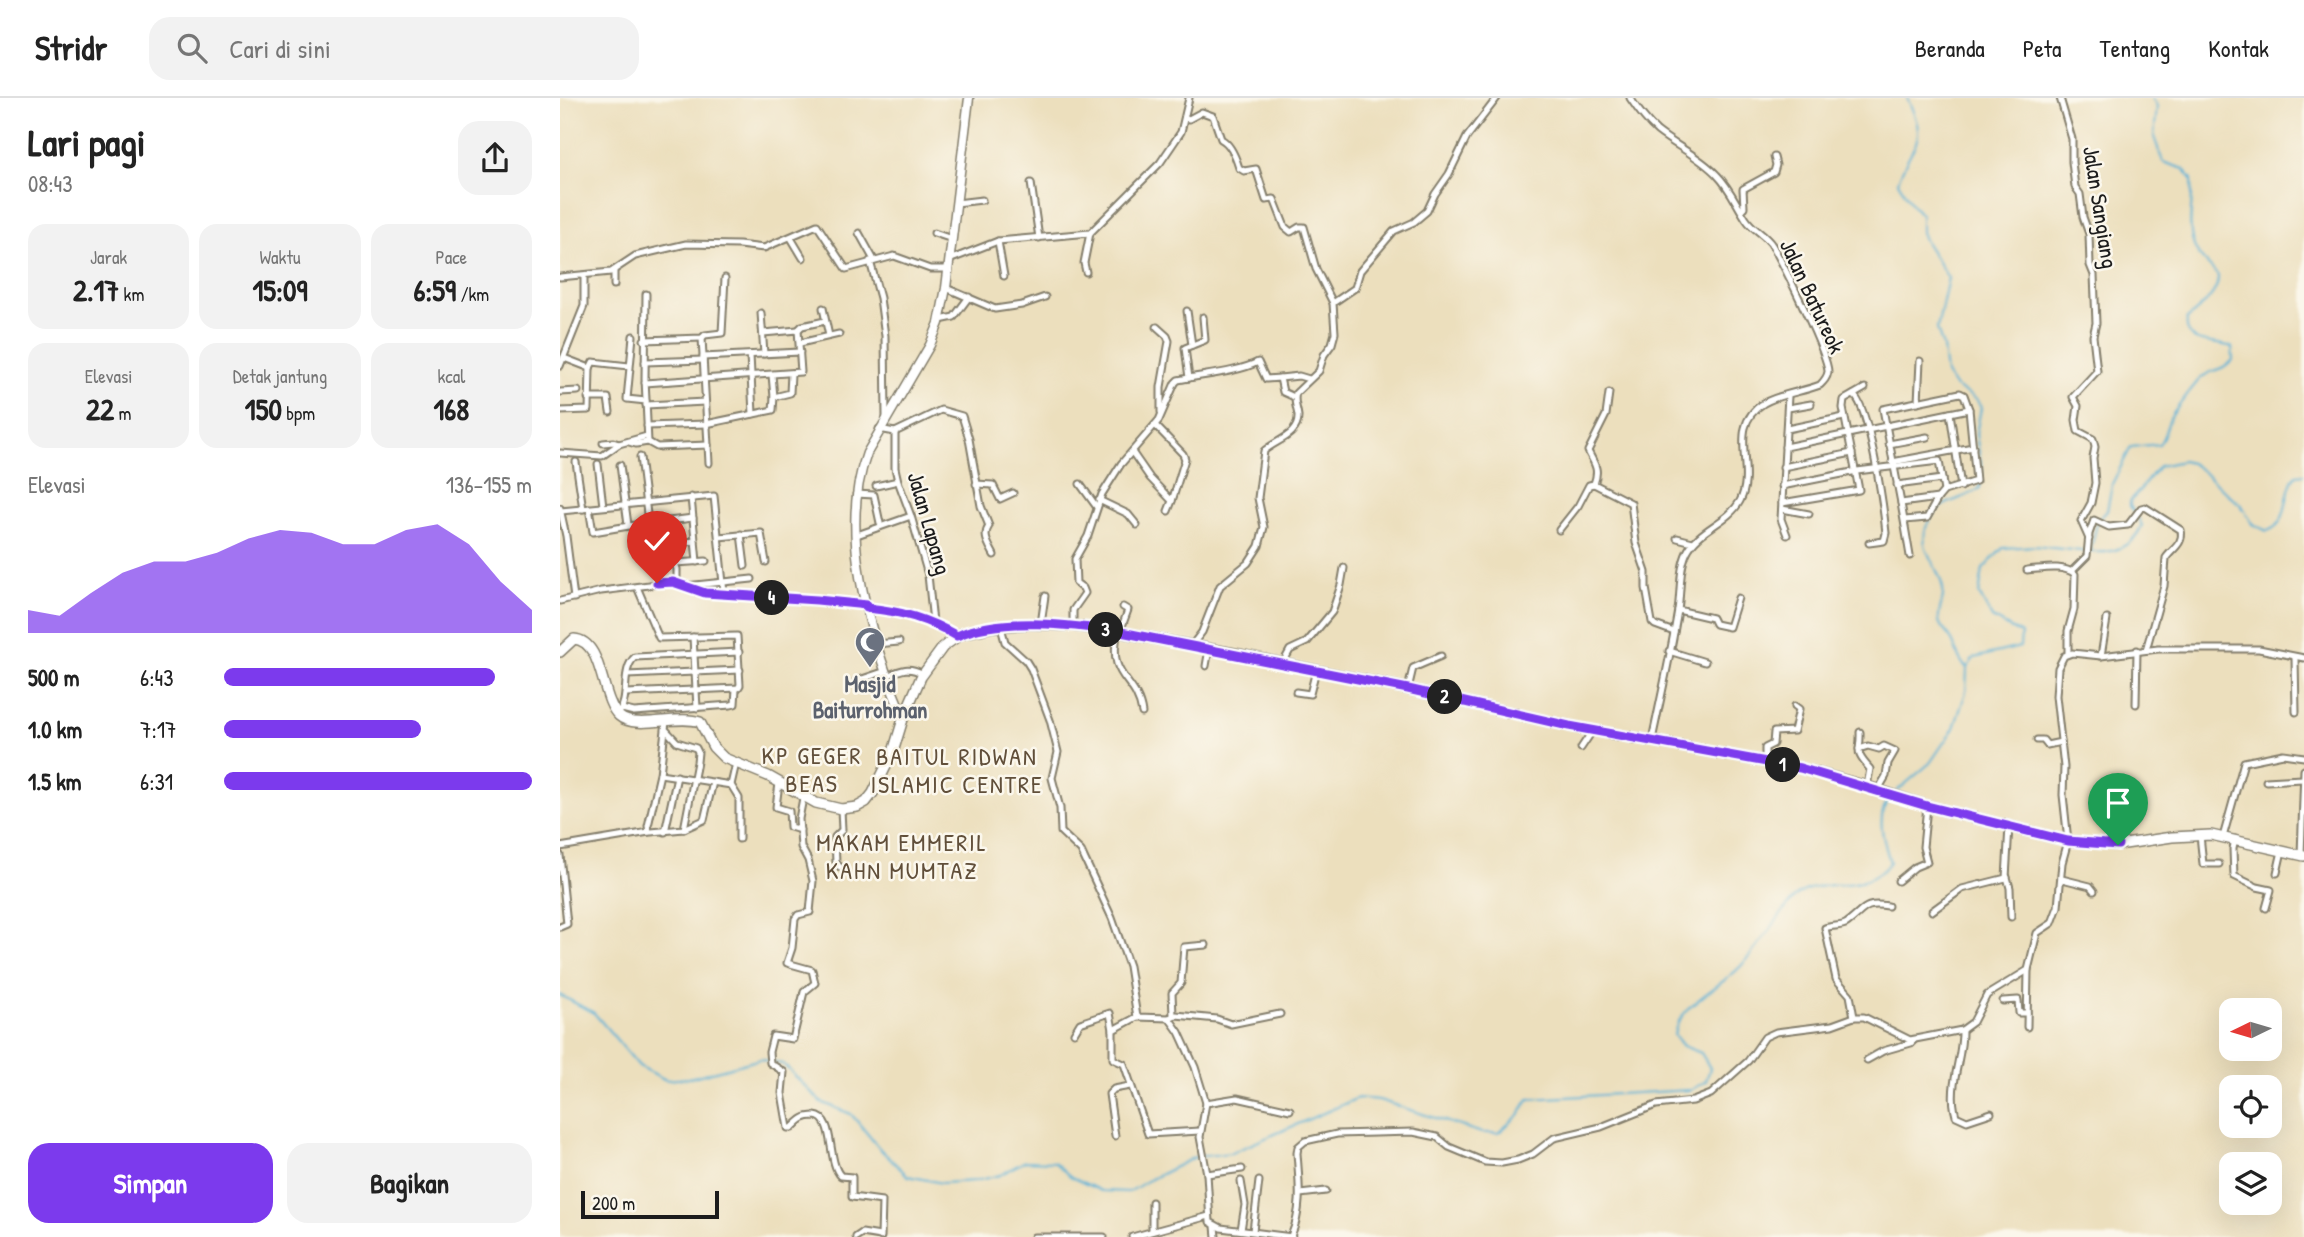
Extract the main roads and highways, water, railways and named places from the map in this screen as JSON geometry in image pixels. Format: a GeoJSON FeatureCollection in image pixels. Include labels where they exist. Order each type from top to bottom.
{"type":"FeatureCollection","features":[{"type":"Feature","properties":{"kind":"main road"},"geometry":{"type":"LineString","coordinates":[[560,652],[574,639],[587,644],[594,654],[612,706],[634,722],[666,725],[682,719],[700,722],[718,753],[779,782],[803,798],[841,810],[861,806],[870,799],[893,752],[904,716],[923,674],[936,655],[957,636],[973,630],[1036,624],[1119,632],[1192,645],[1593,730],[1800,768],[1927,806],[2068,841],[2118,845],[2172,836],[2222,836],[2302,855]]}},
{"type":"Feature","properties":{"kind":"waterway"},"geometry":{"type":"LineString","coordinates":[[1907,98],[1914,114],[1918,135],[1898,182],[1921,215],[1924,240],[1948,278],[1937,329],[1943,347],[1946,374],[1954,386],[1977,400],[1981,408],[1976,434],[1982,471],[1980,488],[1935,512],[1924,538],[1943,589],[1939,621],[1966,667]]}},
{"type":"Feature","properties":{"kind":"waterway"},"geometry":{"type":"LineString","coordinates":[[1897,791],[1930,763],[1954,728],[1966,692],[1967,668],[1974,658],[2020,647],[2021,634],[1992,618],[1979,594],[1983,569],[2003,548],[2035,546],[2090,552],[2098,520],[2107,511],[2112,484],[2131,447],[2159,444],[2168,422],[2197,382],[2233,360],[2232,347],[2195,339],[2187,328],[2187,319],[2212,295],[2218,276],[2194,246],[2190,221],[2192,179],[2184,169],[2163,162],[2154,137],[2157,106],[2152,98]]}},
{"type":"Feature","properties":{"kind":"waterway"},"geometry":{"type":"LineString","coordinates":[[2091,552],[2114,550],[2128,544],[2138,533],[2142,525],[2130,502],[2159,466],[2182,461],[2191,463],[2241,505],[2253,524],[2267,531],[2280,521],[2296,475],[2304,474]]}},
{"type":"Feature","properties":{"kind":"waterway"},"geometry":{"type":"LineString","coordinates":[[773,1062],[783,1064],[821,1102],[851,1114],[880,1149],[908,1176],[942,1183],[975,1181],[1000,1175],[1025,1161],[1054,1162],[1071,1177],[1101,1191],[1129,1192],[1195,1157],[1231,1153],[1358,1098],[1379,1100],[1482,1133],[1498,1133],[1519,1115],[1529,1099],[1691,1090],[1706,1081],[1710,1068],[1701,1053],[1683,1046],[1674,1035],[1683,1015],[1740,967],[1797,895],[1821,886],[1857,883],[1880,873],[1890,862],[1883,837],[1882,820],[1886,804],[1891,797]]}},
{"type":"Feature","properties":{"kind":"waterway"},"geometry":{"type":"LineString","coordinates":[[560,995],[594,1013],[639,1066],[666,1080],[689,1078],[761,1059],[768,1061]]}},
{"type":"Feature","properties":{"kind":"place","name":"Masjid Baiturrohman"},"geometry":{"type":"Point","coordinates":[870,669]}},
{"type":"Feature","properties":{"kind":"district","name":"KP GEGER BEAS"},"geometry":{"type":"Point","coordinates":[812,769]}},
{"type":"Feature","properties":{"kind":"district","name":"BAITUL RIDWAN ISLAMIC CENTRE"},"geometry":{"type":"Point","coordinates":[957,770]}},
{"type":"Feature","properties":{"kind":"district","name":"MAKAM EMMERIL KAHN MUMTAZ"},"geometry":{"type":"Point","coordinates":[902,856]}}]}
